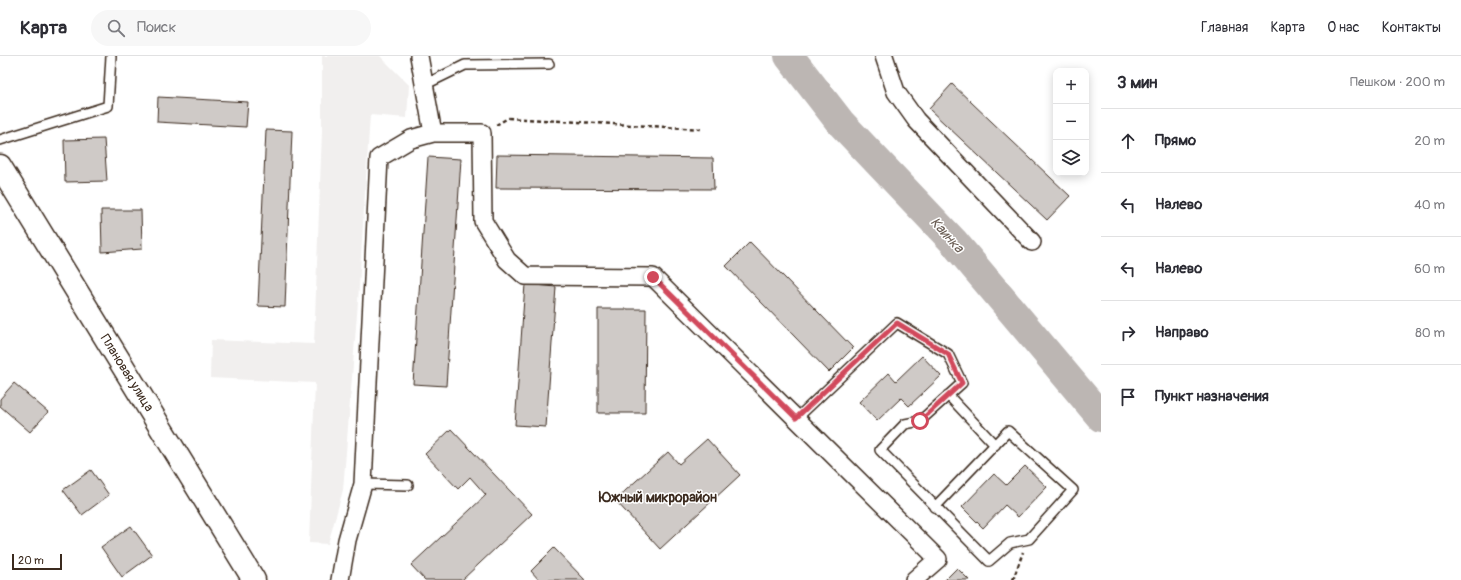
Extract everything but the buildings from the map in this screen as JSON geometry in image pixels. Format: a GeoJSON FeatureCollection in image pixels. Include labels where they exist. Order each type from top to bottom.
{"type":"FeatureCollection","features":[{"type":"Feature","properties":{"kind":"street"},"geometry":{"type":"LineString","coordinates":[[419,56],[433,133]]}},
{"type":"Feature","properties":{"kind":"street"},"geometry":{"type":"LineString","coordinates":[[884,56],[896,92],[916,120],[1032,242]]}},
{"type":"Feature","properties":{"kind":"street"},"geometry":{"type":"LineString","coordinates":[[340,580],[347,540],[363,484],[379,158],[411,139],[433,133],[482,133],[483,221],[507,260],[525,276],[653,277],[938,559],[914,580]]}},
{"type":"Feature","properties":{"kind":"street","name":"Плановая улица"},"geometry":{"type":"LineString","coordinates":[[0,166],[254,580]]}},
{"type":"Feature","properties":{"kind":"lane"},"geometry":{"type":"LineString","coordinates":[[0,140],[108,106],[112,56]]}},
{"type":"Feature","properties":{"kind":"lane"},"geometry":{"type":"LineString","coordinates":[[424,85],[465,64],[549,64]]}},
{"type":"Feature","properties":{"kind":"lane"},"geometry":{"type":"LineString","coordinates":[[796,418],[897,323],[948,354],[962,383],[920,421],[905,424],[880,450],[935,507],[989,561],[1010,543],[1029,539],[1073,490],[1008,431],[935,507]]}},
{"type":"Feature","properties":{"kind":"lane"},"geometry":{"type":"LineString","coordinates":[[948,395],[995,445]]}},
{"type":"Feature","properties":{"kind":"lane"},"geometry":{"type":"LineString","coordinates":[[363,484],[408,485]]}},
{"type":"Feature","properties":{"kind":"path"},"geometry":{"type":"LineString","coordinates":[[482,133],[508,118],[701,129]]}},
{"type":"Feature","properties":{"kind":"path"},"geometry":{"type":"LineString","coordinates":[[1013,580],[1029,539]]}},
{"type":"Feature","properties":{"kind":"shaded area"},"geometry":{"type":"Polygon","coordinates":[[[322,56],[380,56],[409,85],[407,118],[370,115],[358,302],[343,490],[328,544],[309,543],[315,383],[210,378],[211,340],[314,344],[322,131],[322,56]]]}},
{"type":"Feature","properties":{"kind":"waterway","name":"Каинка"},"geometry":{"type":"LineString","coordinates":[[789,56],[840,122],[953,241],[1101,417]]}},
{"type":"Feature","properties":{"kind":"district","name":"Южный микрорайон"},"geometry":{"type":"Point","coordinates":[658,497]}},
{"type":"Feature","properties":{"kind":"route"},"geometry":{"type":"LineString","coordinates":[[653,277],[796,418],[897,323],[948,354],[962,383],[920,421]]}}]}
